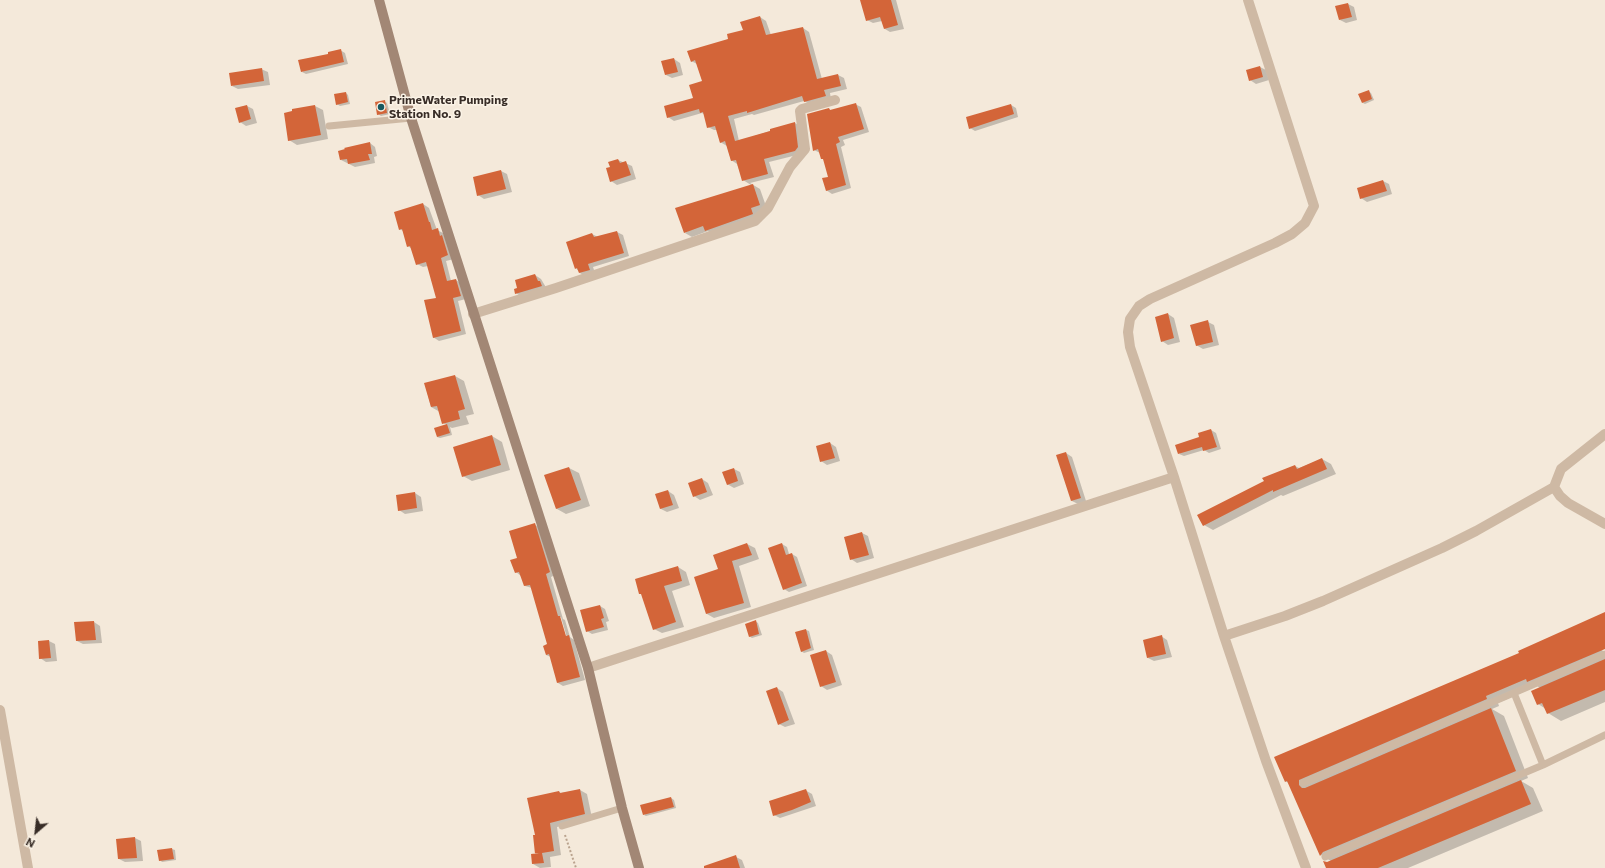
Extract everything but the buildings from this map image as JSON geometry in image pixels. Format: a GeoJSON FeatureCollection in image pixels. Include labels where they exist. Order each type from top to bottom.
{"type":"FeatureCollection","features":[{"type":"Feature","properties":{"kind":"street"},"geometry":{"type":"LineString","coordinates":[[379,0],[411,118],[588,668],[622,808],[639,868]]}},
{"type":"Feature","properties":{"kind":"street"},"geometry":{"type":"LineString","coordinates":[[1248,0],[1314,206],[1306,222],[1292,234],[1150,299],[1139,306],[1132,315],[1128,332],[1130,347],[1174,476],[1224,636],[1266,761],[1306,868]]}},
{"type":"Feature","properties":{"kind":"street"},"geometry":{"type":"LineString","coordinates":[[473,314],[556,288],[755,221],[768,208],[790,168],[805,149],[800,111],[802,109],[835,100]]}},
{"type":"Feature","properties":{"kind":"street"},"geometry":{"type":"LineString","coordinates":[[1224,636],[1285,616],[1442,548],[1476,531],[1554,487],[1561,469],[1605,434]]}},
{"type":"Feature","properties":{"kind":"street"},"geometry":{"type":"LineString","coordinates":[[588,668],[1174,476]]}},
{"type":"Feature","properties":{"kind":"street"},"geometry":{"type":"LineString","coordinates":[[1554,487],[1560,496],[1568,503],[1605,524]]}},
{"type":"Feature","properties":{"kind":"street"},"geometry":{"type":"LineString","coordinates":[[0,710],[28,868]]}},
{"type":"Feature","properties":{"kind":"lane"},"geometry":{"type":"LineString","coordinates":[[329,126],[411,118]]}},
{"type":"Feature","properties":{"kind":"lane"},"geometry":{"type":"LineString","coordinates":[[1303,783],[1605,654]]}},
{"type":"Feature","properties":{"kind":"lane"},"geometry":{"type":"LineString","coordinates":[[1514,693],[1543,765]]}},
{"type":"Feature","properties":{"kind":"lane"},"geometry":{"type":"LineString","coordinates":[[1325,857],[1543,765],[1605,735]]}},
{"type":"Feature","properties":{"kind":"lane"},"geometry":{"type":"LineString","coordinates":[[562,826],[622,808]]}},
{"type":"Feature","properties":{"kind":"path"},"geometry":{"type":"LineString","coordinates":[[562,826],[576,868]]}},
{"type":"Feature","properties":{"kind":"place","name":"PrimeWater Pumping Station No. 9"},"geometry":{"type":"Point","coordinates":[381,107]}}]}
